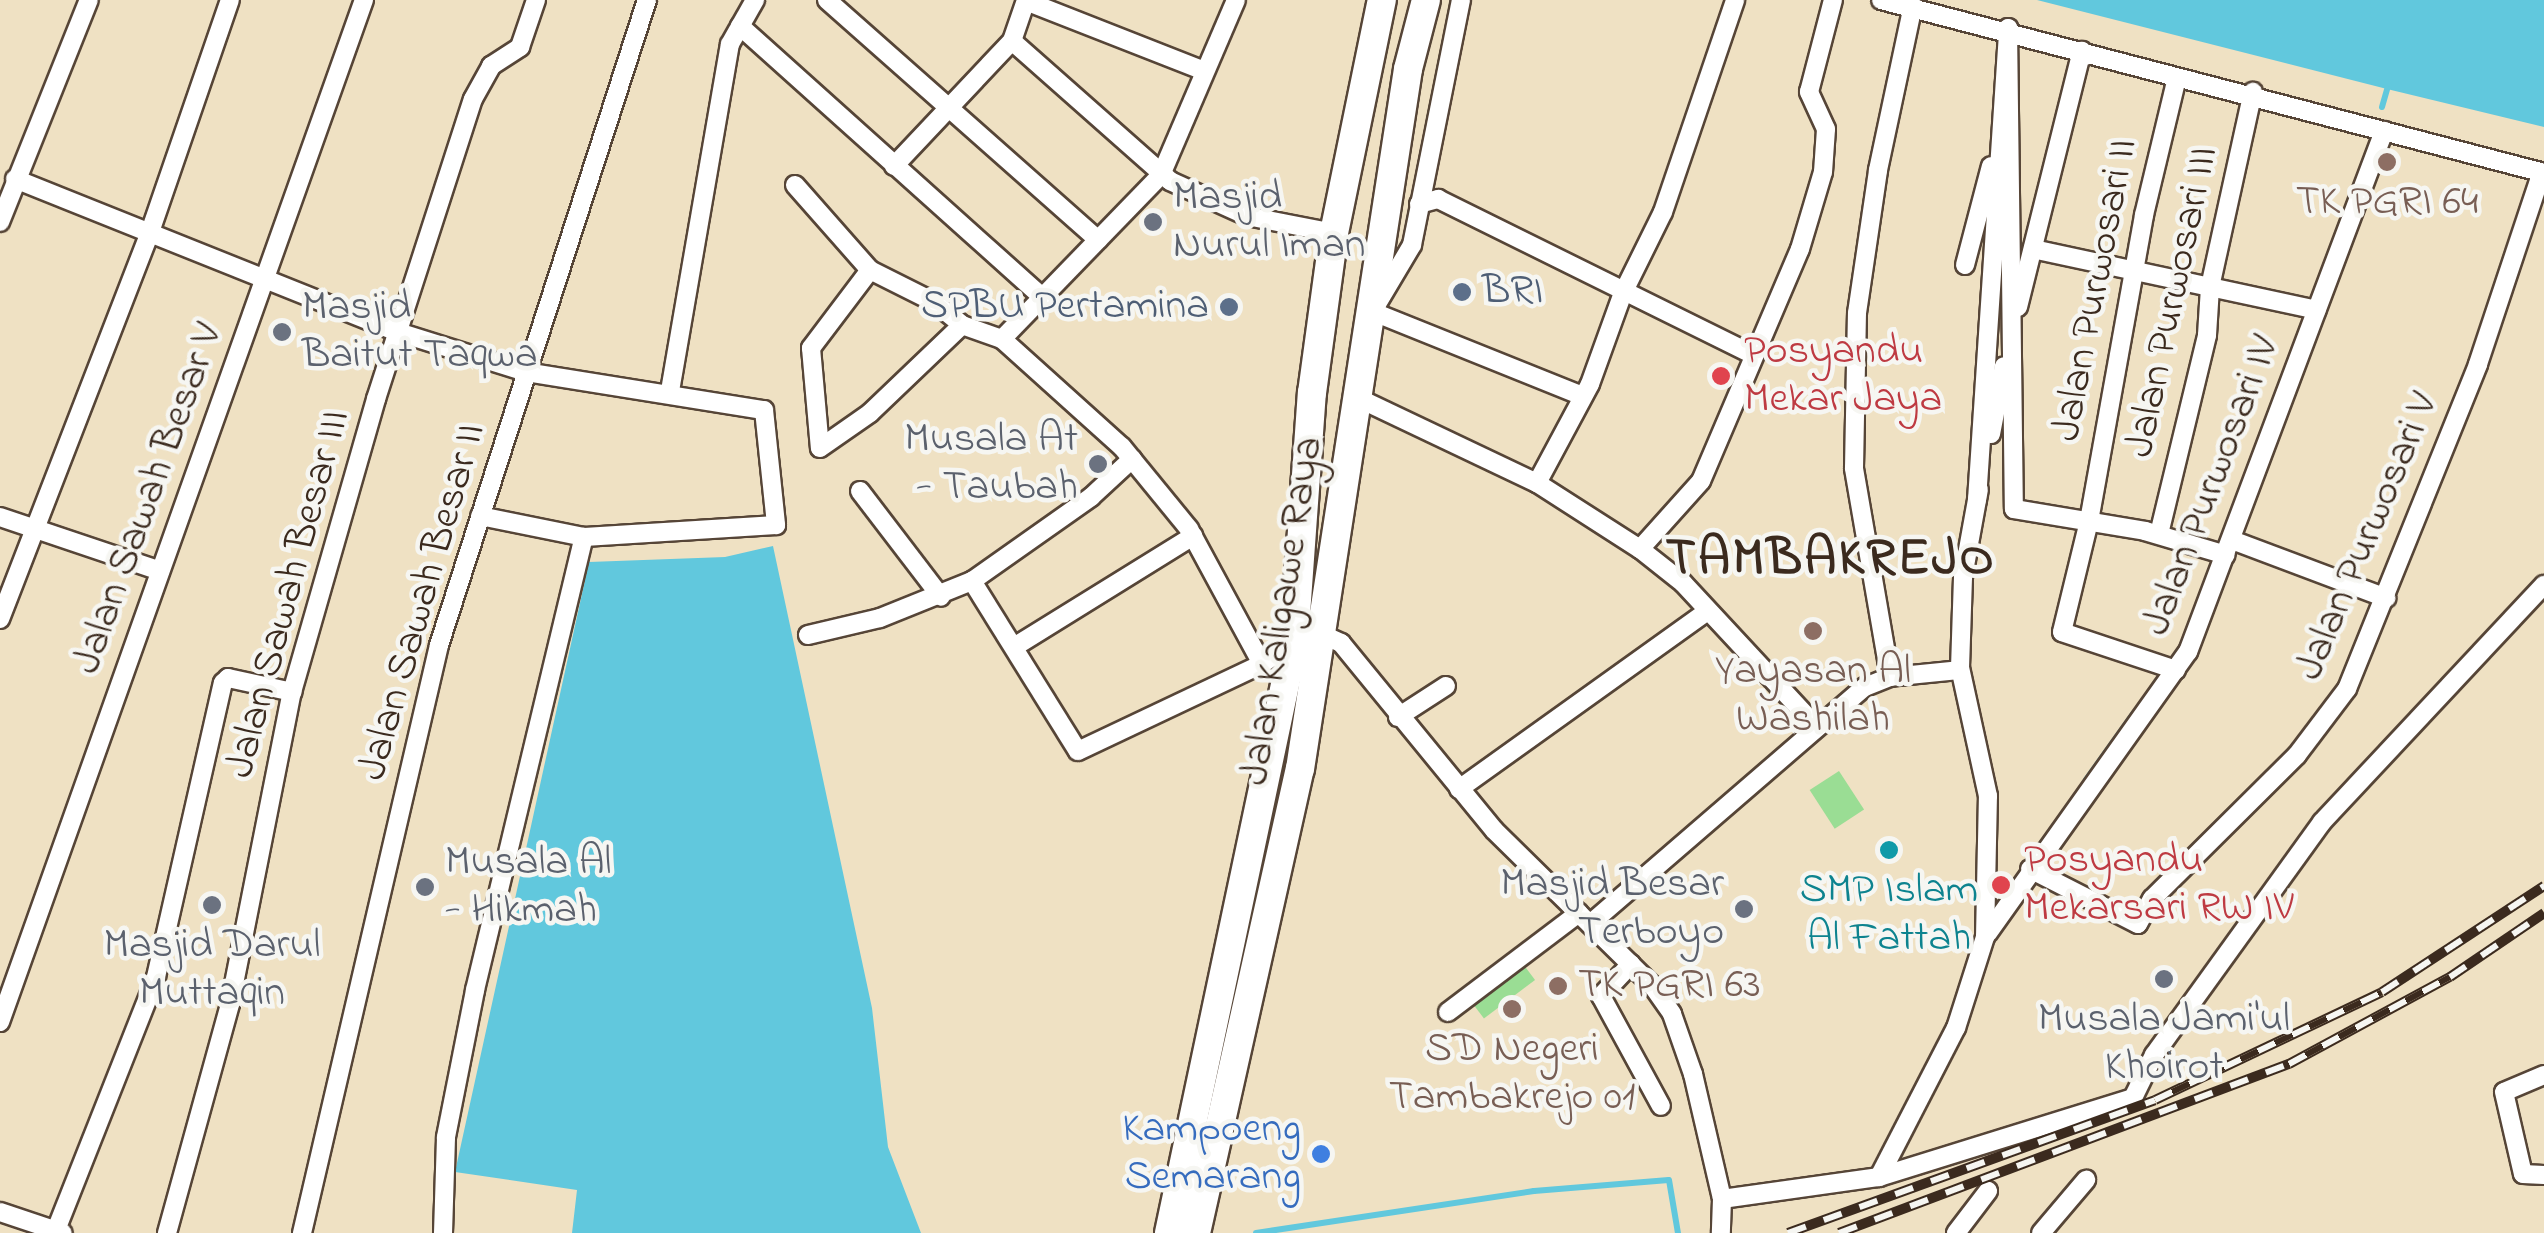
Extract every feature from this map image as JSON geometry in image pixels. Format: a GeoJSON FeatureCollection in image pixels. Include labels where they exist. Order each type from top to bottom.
{"type":"FeatureCollection","features":[{"type":"Feature","properties":{"kind":"highway","name":"Jalan Kaligawe Raya"},"geometry":{"type":"LineString","coordinates":[[1169,1233],[1294,642],[1312,393],[1334,233],[1382,0]]}},
{"type":"Feature","properties":{"kind":"highway","name":"Jalan Kaligawe Raya"},"geometry":{"type":"LineString","coordinates":[[1198,1228],[1300,769],[1408,69],[1426,0]]}},
{"type":"Feature","properties":{"kind":"street"},"geometry":{"type":"LineString","coordinates":[[0,222],[89,0]]}},
{"type":"Feature","properties":{"kind":"street"},"geometry":{"type":"LineString","coordinates":[[0,619],[150,232],[230,0]]}},
{"type":"Feature","properties":{"kind":"street","name":"Jalan Sawah Besar V"},"geometry":{"type":"LineString","coordinates":[[0,1022],[364,0]]}},
{"type":"Feature","properties":{"kind":"street","name":"Jalan Sawah Besar III"},"geometry":{"type":"LineString","coordinates":[[168,1233],[230,1004],[292,692],[398,332],[473,99],[491,66],[520,47],[536,0]]}},
{"type":"Feature","properties":{"kind":"street","name":"Jalan Sawah Besar II"},"geometry":{"type":"LineString","coordinates":[[302,1233],[440,645],[647,0]]}},
{"type":"Feature","properties":{"kind":"street"},"geometry":{"type":"LineString","coordinates":[[670,391],[730,44],[754,0]]}},
{"type":"Feature","properties":{"kind":"street"},"geometry":{"type":"LineString","coordinates":[[827,0],[1098,240]]}},
{"type":"Feature","properties":{"kind":"street"},"geometry":{"type":"LineString","coordinates":[[1002,338],[1161,175],[1236,0]]}},
{"type":"Feature","properties":{"kind":"street"},"geometry":{"type":"LineString","coordinates":[[1461,0],[1412,245],[1373,310],[1582,396]]}},
{"type":"Feature","properties":{"kind":"street"},"geometry":{"type":"LineString","coordinates":[[1537,483],[1582,396],[1623,294],[1664,212],[1735,0]]}},
{"type":"Feature","properties":{"kind":"street"},"geometry":{"type":"LineString","coordinates":[[1640,549],[1701,481],[1800,249],[1826,130],[1809,92],[1833,0]]}},
{"type":"Feature","properties":{"kind":"street"},"geometry":{"type":"LineString","coordinates":[[1881,0],[2008,28],[2086,56],[2543,172]]}},
{"type":"Feature","properties":{"kind":"street"},"geometry":{"type":"LineString","coordinates":[[894,166],[1012,41],[1026,1],[1205,71]]}},
{"type":"Feature","properties":{"kind":"street"},"geometry":{"type":"LineString","coordinates":[[1890,678],[1854,468],[1856,313],[1878,170],[1913,6]]}},
{"type":"Feature","properties":{"kind":"street"},"geometry":{"type":"LineString","coordinates":[[740,26],[1043,298]]}},
{"type":"Feature","properties":{"kind":"street"},"geometry":{"type":"LineString","coordinates":[[1965,265],[2011,83],[2008,28]]}},
{"type":"Feature","properties":{"kind":"street"},"geometry":{"type":"LineString","coordinates":[[1977,500],[2008,28]]}},
{"type":"Feature","properties":{"kind":"street"},"geometry":{"type":"LineString","coordinates":[[2008,28],[2014,509],[2159,534],[2386,598]]}},
{"type":"Feature","properties":{"kind":"street"},"geometry":{"type":"LineString","coordinates":[[1012,41],[1161,175],[1247,216],[1334,233]]}},
{"type":"Feature","properties":{"kind":"street"},"geometry":{"type":"LineString","coordinates":[[1879,1177],[1956,1028],[1985,937],[1988,796],[1960,670],[1963,577],[2034,249],[2082,52],[2086,56]]}},
{"type":"Feature","properties":{"kind":"street","name":"Jalan Purwosari II"},"geometry":{"type":"LineString","coordinates":[[2169,668],[2062,632],[2089,522],[2177,78]]}},
{"type":"Feature","properties":{"kind":"street","name":"Jalan Purwosari III"},"geometry":{"type":"LineString","coordinates":[[2159,534],[2207,334],[2210,287],[2252,91],[2255,98]]}},
{"type":"Feature","properties":{"kind":"street","name":"Jalan Purwosari IV"},"geometry":{"type":"LineString","coordinates":[[1985,937],[2169,668],[2224,550],[2313,308],[2384,131]]}},
{"type":"Feature","properties":{"kind":"street","name":"Jalan Purwosari V"},"geometry":{"type":"LineString","coordinates":[[2030,869],[2138,924],[2152,899],[2316,732],[2348,689],[2478,364],[2543,172]]}},
{"type":"Feature","properties":{"kind":"street"},"geometry":{"type":"LineString","coordinates":[[15,179],[398,332],[526,372],[670,391],[764,410],[776,525],[584,536],[480,516]]}},
{"type":"Feature","properties":{"kind":"street"},"geometry":{"type":"LineString","coordinates":[[796,185],[870,270],[934,302],[962,325],[1002,338],[1132,458],[1192,536],[1262,664]]}},
{"type":"Feature","properties":{"kind":"street"},"geometry":{"type":"LineString","coordinates":[[1419,204],[1438,200],[1754,355]]}},
{"type":"Feature","properties":{"kind":"street"},"geometry":{"type":"LineString","coordinates":[[2034,249],[2313,308]]}},
{"type":"Feature","properties":{"kind":"street"},"geometry":{"type":"LineString","coordinates":[[870,270],[810,348],[820,448],[870,413],[962,325]]}},
{"type":"Feature","properties":{"kind":"street"},"geometry":{"type":"LineString","coordinates":[[1358,398],[1537,483],[1640,549],[1816,726]]}},
{"type":"Feature","properties":{"kind":"street"},"geometry":{"type":"LineString","coordinates":[[808,634],[942,597],[972,581],[1091,497],[1132,458]]}},
{"type":"Feature","properties":{"kind":"street"},"geometry":{"type":"LineString","coordinates":[[860,490],[942,597]]}},
{"type":"Feature","properties":{"kind":"street"},"geometry":{"type":"LineString","coordinates":[[0,517],[160,571]]}},
{"type":"Feature","properties":{"kind":"street"},"geometry":{"type":"LineString","coordinates":[[444,1233],[446,1137],[464,1046],[584,536]]}},
{"type":"Feature","properties":{"kind":"street"},"geometry":{"type":"LineString","coordinates":[[1014,647],[1192,536]]}},
{"type":"Feature","properties":{"kind":"street"},"geometry":{"type":"LineString","coordinates":[[972,581],[1078,751],[1262,664],[1294,642],[1321,634],[1341,643],[1459,789],[1631,964],[1672,1014],[1722,1199],[1722,1233]]}},
{"type":"Feature","properties":{"kind":"street"},"geometry":{"type":"LineString","coordinates":[[1722,1199],[1879,1177],[2132,1098],[2154,1055],[2322,822],[2544,585]]}},
{"type":"Feature","properties":{"kind":"street"},"geometry":{"type":"LineString","coordinates":[[1459,789],[1706,612]]}},
{"type":"Feature","properties":{"kind":"street"},"geometry":{"type":"LineString","coordinates":[[1448,1012],[1584,918],[1865,688],[1890,678],[1960,670]]}},
{"type":"Feature","properties":{"kind":"street"},"geometry":{"type":"LineString","coordinates":[[0,1212],[60,1231],[156,976],[223,683],[228,678],[292,692]]}},
{"type":"Feature","properties":{"kind":"street"},"geometry":{"type":"LineString","coordinates":[[1398,716],[1446,686]]}},
{"type":"Feature","properties":{"kind":"street"},"geometry":{"type":"LineString","coordinates":[[1631,964],[1601,996],[1632,1041],[1661,1106]]}},
{"type":"Feature","properties":{"kind":"street"},"geometry":{"type":"LineString","coordinates":[[2544,1074],[2504,1091],[2522,1174],[2544,1175]]}},
{"type":"Feature","properties":{"kind":"street"},"geometry":{"type":"LineString","coordinates":[[2041,1233],[2086,1180]]}},
{"type":"Feature","properties":{"kind":"street"},"geometry":{"type":"LineString","coordinates":[[1956,1233],[1988,1191]]}},
{"type":"Feature","properties":{"kind":"green space"},"geometry":{"type":"Polygon","coordinates":[[[1839,771],[1864,810],[1835,829],[1810,790],[1839,771]]]}},
{"type":"Feature","properties":{"kind":"green space"},"geometry":{"type":"Polygon","coordinates":[[[1523,964],[1535,980],[1484,1018],[1472,1003],[1523,964]]]}},
{"type":"Feature","properties":{"kind":"water"},"geometry":{"type":"Polygon","coordinates":[[[2037,0],[2544,0],[2544,127],[2387,89],[2037,0]]]}},
{"type":"Feature","properties":{"kind":"water"},"geometry":{"type":"Polygon","coordinates":[[[773,546],[872,1008],[888,1147],[921,1233],[572,1233],[577,1190],[455,1172],[589,562],[725,557],[773,546]]]}},
{"type":"Feature","properties":{"kind":"waterway"},"geometry":{"type":"LineString","coordinates":[[2382,107],[2387,89]]}},
{"type":"Feature","properties":{"kind":"waterway"},"geometry":{"type":"LineString","coordinates":[[2086,780],[2134,713]]}},
{"type":"Feature","properties":{"kind":"waterway"},"geometry":{"type":"LineString","coordinates":[[1256,1233],[1534,1191],[1669,1180],[1678,1233]]}},
{"type":"Feature","properties":{"kind":"railway"},"geometry":{"type":"LineString","coordinates":[[1788,1233],[2155,1100],[2382,992],[2544,886]]}},
{"type":"Feature","properties":{"kind":"railway"},"geometry":{"type":"LineString","coordinates":[[1839,1233],[2289,1064],[2450,977],[2544,913]]}},
{"type":"Feature","properties":{"kind":"place","name":"TK PGRI 64"},"geometry":{"type":"Point","coordinates":[2387,162]}},
{"type":"Feature","properties":{"kind":"place","name":"Masjid Nurul Iman"},"geometry":{"type":"Point","coordinates":[1153,222]}},
{"type":"Feature","properties":{"kind":"place","name":"BRI"},"geometry":{"type":"Point","coordinates":[1462,292]}},
{"type":"Feature","properties":{"kind":"place","name":"SPBU Pertamina"},"geometry":{"type":"Point","coordinates":[1229,307]}},
{"type":"Feature","properties":{"kind":"place","name":"Masjid Baitut Taqwa"},"geometry":{"type":"Point","coordinates":[282,332]}},
{"type":"Feature","properties":{"kind":"place","name":"Posyandu Mekar Jaya"},"geometry":{"type":"Point","coordinates":[1721,376]}},
{"type":"Feature","properties":{"kind":"place","name":"Musala At - Taubah"},"geometry":{"type":"Point","coordinates":[1098,464]}},
{"type":"Feature","properties":{"kind":"place","name":"Yayasan Al Washilah"},"geometry":{"type":"Point","coordinates":[1813,631]}},
{"type":"Feature","properties":{"kind":"place","name":"SMP Islam Al Fattah"},"geometry":{"type":"Point","coordinates":[1889,850]}},
{"type":"Feature","properties":{"kind":"place","name":"Posyandu Mekarsari RW IV"},"geometry":{"type":"Point","coordinates":[2001,885]}},
{"type":"Feature","properties":{"kind":"place","name":"Musala Al - Hikmah"},"geometry":{"type":"Point","coordinates":[425,887]}},
{"type":"Feature","properties":{"kind":"place","name":"Masjid Darul Muttaqin"},"geometry":{"type":"Point","coordinates":[212,905]}},
{"type":"Feature","properties":{"kind":"place","name":"Masjid Besar Terboyo"},"geometry":{"type":"Point","coordinates":[1744,909]}},
{"type":"Feature","properties":{"kind":"place","name":"Musala Jami'ul Khoirot"},"geometry":{"type":"Point","coordinates":[2164,979]}},
{"type":"Feature","properties":{"kind":"place","name":"TK PGRI 63"},"geometry":{"type":"Point","coordinates":[1558,986]}},
{"type":"Feature","properties":{"kind":"place","name":"SD Negeri Tambakrejo 01"},"geometry":{"type":"Point","coordinates":[1512,1009]}},
{"type":"Feature","properties":{"kind":"place","name":"Kampoeng Semarang"},"geometry":{"type":"Point","coordinates":[1321,1154]}},
{"type":"Feature","properties":{"kind":"district","name":"TAMBAKREJO"},"geometry":{"type":"Point","coordinates":[1831,561]}}]}
